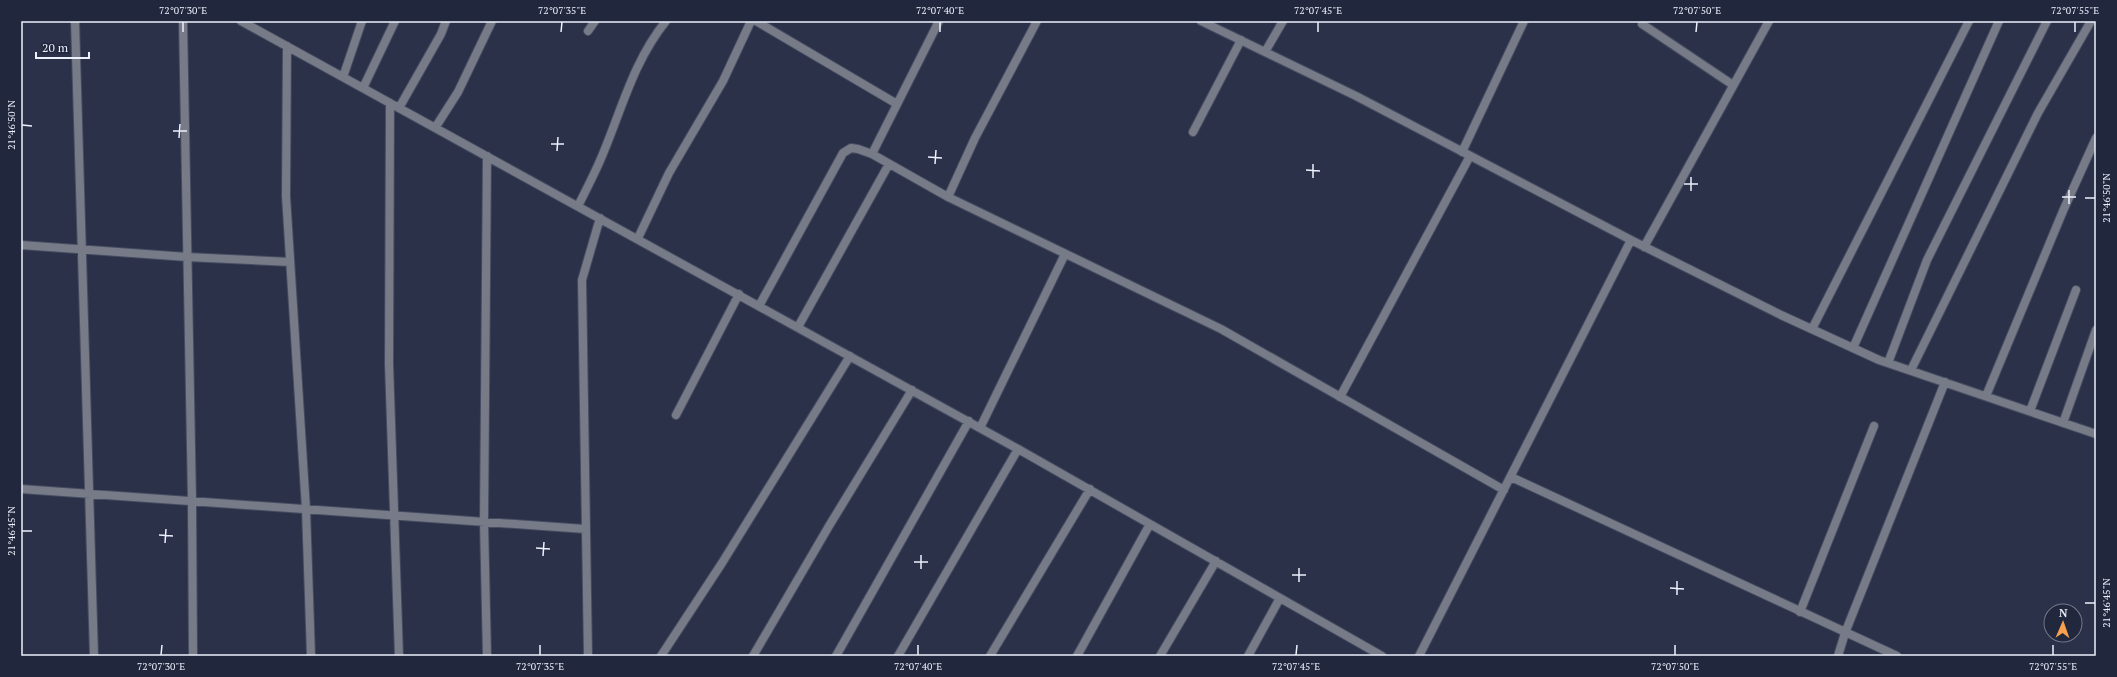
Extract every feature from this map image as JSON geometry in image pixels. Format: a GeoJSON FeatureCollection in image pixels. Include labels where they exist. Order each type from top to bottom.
{"type":"FeatureCollection","features":[{"type":"Feature","properties":{"kind":"street"},"geometry":{"type":"LineString","coordinates":[[75,21],[94,656]]}},
{"type":"Feature","properties":{"kind":"street"},"geometry":{"type":"LineString","coordinates":[[183,21],[192,501],[193,656]]}},
{"type":"Feature","properties":{"kind":"street"},"geometry":{"type":"LineString","coordinates":[[343,77],[362,21]]}},
{"type":"Feature","properties":{"kind":"street"},"geometry":{"type":"LineString","coordinates":[[363,88],[395,21]]}},
{"type":"Feature","properties":{"kind":"street"},"geometry":{"type":"LineString","coordinates":[[399,108],[441,34],[446,21]]}},
{"type":"Feature","properties":{"kind":"street"},"geometry":{"type":"LineString","coordinates":[[435,128],[458,92],[492,21]]}},
{"type":"Feature","properties":{"kind":"street"},"geometry":{"type":"LineString","coordinates":[[588,31],[594,21]]}},
{"type":"Feature","properties":{"kind":"street"},"geometry":{"type":"LineString","coordinates":[[578,206],[602,158],[631,78],[655,35],[666,21]]}},
{"type":"Feature","properties":{"kind":"street"},"geometry":{"type":"LineString","coordinates":[[638,238],[669,173],[723,81],[751,21]]}},
{"type":"Feature","properties":{"kind":"street"},"geometry":{"type":"LineString","coordinates":[[756,21],[898,104]]}},
{"type":"Feature","properties":{"kind":"street"},"geometry":{"type":"LineString","coordinates":[[872,154],[939,21]]}},
{"type":"Feature","properties":{"kind":"street"},"geometry":{"type":"LineString","coordinates":[[948,197],[975,138],[1036,21]]}},
{"type":"Feature","properties":{"kind":"street"},"geometry":{"type":"LineString","coordinates":[[1201,21],[1356,96],[1644,247],[1853,348],[1888,363],[2096,434]]}},
{"type":"Feature","properties":{"kind":"street"},"geometry":{"type":"LineString","coordinates":[[1265,52],[1283,21]]}},
{"type":"Feature","properties":{"kind":"street"},"geometry":{"type":"LineString","coordinates":[[1462,152],[1524,21]]}},
{"type":"Feature","properties":{"kind":"street"},"geometry":{"type":"LineString","coordinates":[[1644,247],[1769,21]]}},
{"type":"Feature","properties":{"kind":"street"},"geometry":{"type":"LineString","coordinates":[[1812,329],[1969,21]]}},
{"type":"Feature","properties":{"kind":"street"},"geometry":{"type":"LineString","coordinates":[[1853,348],[1998,21]]}},
{"type":"Feature","properties":{"kind":"street"},"geometry":{"type":"LineString","coordinates":[[1888,363],[1927,260],[2047,21]]}},
{"type":"Feature","properties":{"kind":"street"},"geometry":{"type":"LineString","coordinates":[[1911,370],[2038,113],[2091,21]]}},
{"type":"Feature","properties":{"kind":"street"},"geometry":{"type":"LineString","coordinates":[[247,22],[287,46],[435,128],[638,238],[1018,448],[1382,656]]}},
{"type":"Feature","properties":{"kind":"street"},"geometry":{"type":"LineString","coordinates":[[1642,24],[1733,85]]}},
{"type":"Feature","properties":{"kind":"street"},"geometry":{"type":"LineString","coordinates":[[1193,132],[1241,40]]}},
{"type":"Feature","properties":{"kind":"street"},"geometry":{"type":"LineString","coordinates":[[287,46],[286,196],[306,509],[311,656]]}},
{"type":"Feature","properties":{"kind":"street"},"geometry":{"type":"LineString","coordinates":[[390,103],[389,364],[399,656]]}},
{"type":"Feature","properties":{"kind":"street"},"geometry":{"type":"LineString","coordinates":[[1986,396],[2063,211],[2096,138]]}},
{"type":"Feature","properties":{"kind":"street"},"geometry":{"type":"LineString","coordinates":[[759,306],[844,153],[851,148],[858,149],[872,154],[948,197],[1221,329],[1504,490]]}},
{"type":"Feature","properties":{"kind":"street"},"geometry":{"type":"LineString","coordinates":[[487,156],[484,522],[487,656]]}},
{"type":"Feature","properties":{"kind":"street"},"geometry":{"type":"LineString","coordinates":[[1340,397],[1470,156]]}},
{"type":"Feature","properties":{"kind":"street"},"geometry":{"type":"LineString","coordinates":[[798,327],[889,164]]}},
{"type":"Feature","properties":{"kind":"street"},"geometry":{"type":"LineString","coordinates":[[588,656],[582,280],[600,218]]}},
{"type":"Feature","properties":{"kind":"street"},"geometry":{"type":"LineString","coordinates":[[1419,656],[1631,240]]}},
{"type":"Feature","properties":{"kind":"street"},"geometry":{"type":"LineString","coordinates":[[21,245],[188,257],[290,262]]}},
{"type":"Feature","properties":{"kind":"street"},"geometry":{"type":"LineString","coordinates":[[980,428],[1065,254]]}},
{"type":"Feature","properties":{"kind":"street"},"geometry":{"type":"LineString","coordinates":[[2030,411],[2076,290]]}},
{"type":"Feature","properties":{"kind":"street"},"geometry":{"type":"LineString","coordinates":[[676,415],[739,294]]}},
{"type":"Feature","properties":{"kind":"street"},"geometry":{"type":"LineString","coordinates":[[2063,423],[2096,330]]}},
{"type":"Feature","properties":{"kind":"street"},"geometry":{"type":"LineString","coordinates":[[661,656],[722,563],[850,356]]}},
{"type":"Feature","properties":{"kind":"street"},"geometry":{"type":"LineString","coordinates":[[1838,656],[1845,633],[1945,382]]}},
{"type":"Feature","properties":{"kind":"street"},"geometry":{"type":"LineString","coordinates":[[753,656],[829,526],[912,390]]}},
{"type":"Feature","properties":{"kind":"street"},"geometry":{"type":"LineString","coordinates":[[836,656],[969,422]]}},
{"type":"Feature","properties":{"kind":"street"},"geometry":{"type":"LineString","coordinates":[[1800,612],[1874,426]]}},
{"type":"Feature","properties":{"kind":"street"},"geometry":{"type":"LineString","coordinates":[[898,656],[1018,448]]}},
{"type":"Feature","properties":{"kind":"street"},"geometry":{"type":"LineString","coordinates":[[1511,476],[1897,656]]}},
{"type":"Feature","properties":{"kind":"street"},"geometry":{"type":"LineString","coordinates":[[990,656],[1090,489]]}},
{"type":"Feature","properties":{"kind":"street"},"geometry":{"type":"LineString","coordinates":[[21,490],[586,529]]}},
{"type":"Feature","properties":{"kind":"street"},"geometry":{"type":"LineString","coordinates":[[1077,656],[1150,524]]}},
{"type":"Feature","properties":{"kind":"street"},"geometry":{"type":"LineString","coordinates":[[1160,656],[1216,561]]}},
{"type":"Feature","properties":{"kind":"street"},"geometry":{"type":"LineString","coordinates":[[1248,656],[1280,598]]}}]}
